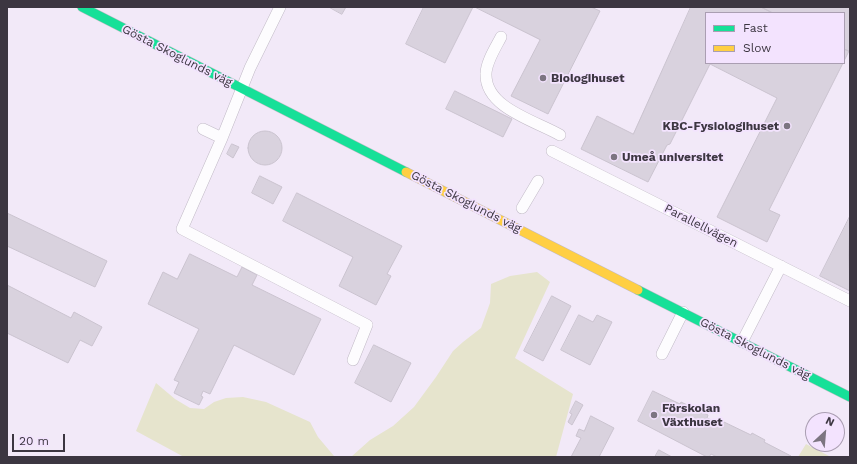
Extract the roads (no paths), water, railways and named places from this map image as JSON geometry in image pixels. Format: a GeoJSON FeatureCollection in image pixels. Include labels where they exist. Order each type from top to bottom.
{"type":"FeatureCollection","features":[{"type":"Feature","properties":{"kind":"street","name":"Gösta Skoglunds väg"},"geometry":{"type":"LineString","coordinates":[[82,7],[97,10],[242,89],[850,397]]}},
{"type":"Feature","properties":{"kind":"lane"},"geometry":{"type":"LineString","coordinates":[[280,7],[250,68],[222,138],[182,229],[367,325],[353,360]]}},
{"type":"Feature","properties":{"kind":"lane"},"geometry":{"type":"LineString","coordinates":[[501,37],[489,60],[486,73],[488,86],[495,98],[507,109],[560,135]]}},
{"type":"Feature","properties":{"kind":"lane"},"geometry":{"type":"LineString","coordinates":[[203,129],[222,138]]}},
{"type":"Feature","properties":{"kind":"lane","name":"Parallellvägen"},"geometry":{"type":"LineString","coordinates":[[552,151],[850,301]]}},
{"type":"Feature","properties":{"kind":"lane"},"geometry":{"type":"LineString","coordinates":[[522,208],[538,180]]}},
{"type":"Feature","properties":{"kind":"lane"},"geometry":{"type":"LineString","coordinates":[[742,342],[781,266]]}},
{"type":"Feature","properties":{"kind":"lane"},"geometry":{"type":"LineString","coordinates":[[662,354],[683,312]]}},
{"type":"Feature","properties":{"kind":"place","name":"Biologihuset"},"geometry":{"type":"Point","coordinates":[543,78]}},
{"type":"Feature","properties":{"kind":"place","name":"KBC-Fysiologihuset"},"geometry":{"type":"Point","coordinates":[787,126]}},
{"type":"Feature","properties":{"kind":"place","name":"Umeå universitet"},"geometry":{"type":"Point","coordinates":[614,157]}},
{"type":"Feature","properties":{"kind":"place","name":"Förskolan Växthuset"},"geometry":{"type":"Point","coordinates":[654,415]}}]}
